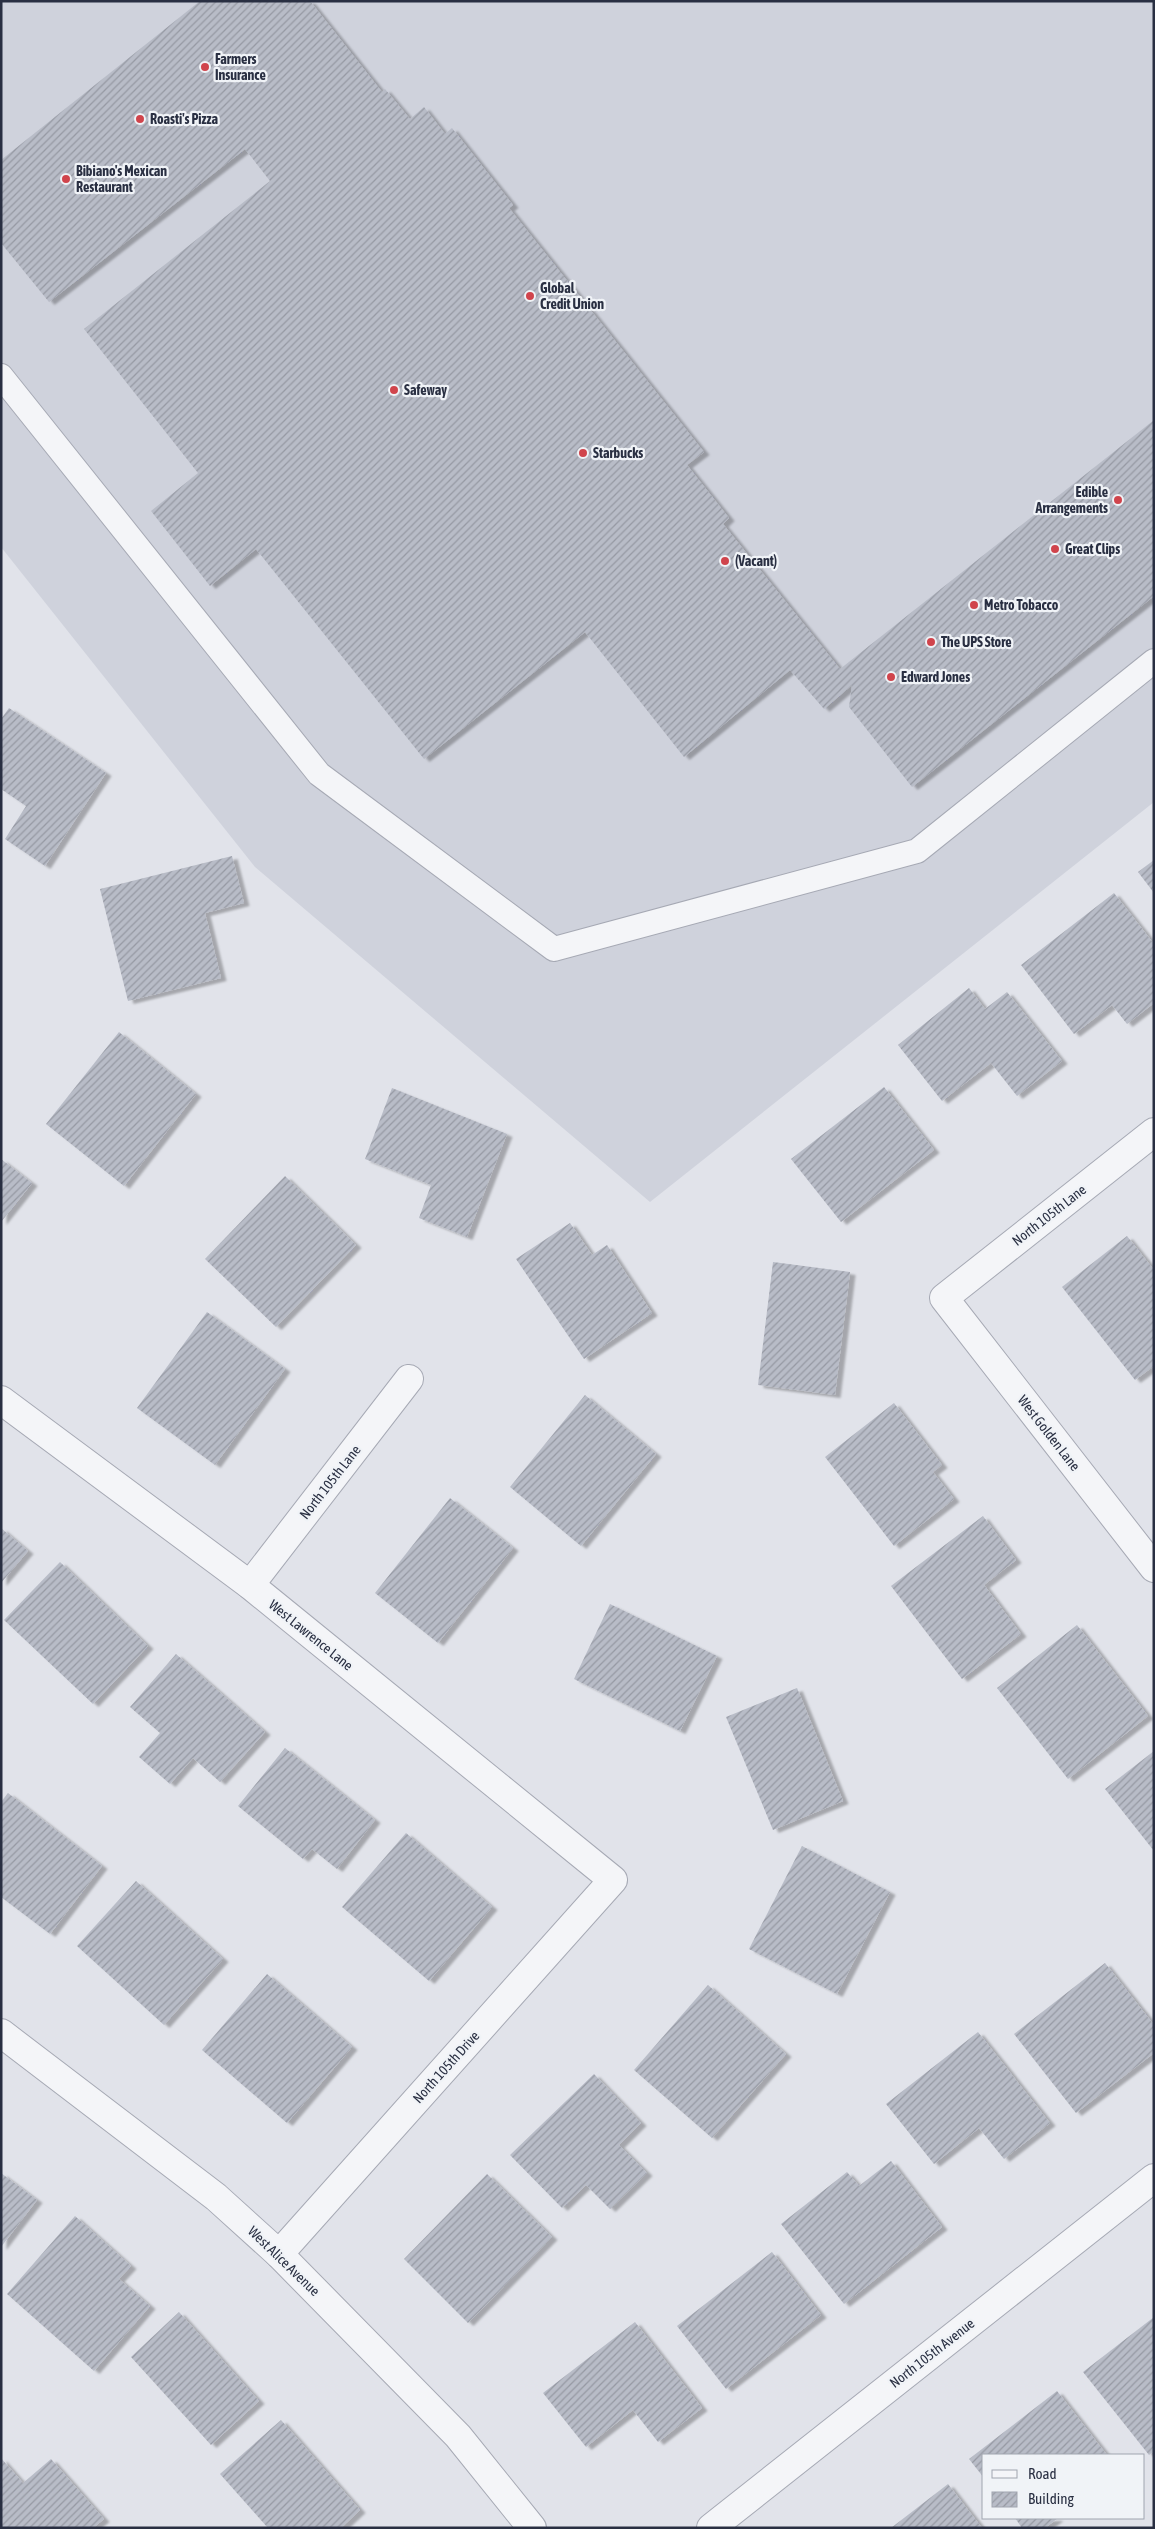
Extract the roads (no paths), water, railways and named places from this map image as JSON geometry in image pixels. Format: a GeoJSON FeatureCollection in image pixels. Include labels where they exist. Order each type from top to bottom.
{"type":"FeatureCollection","features":[{"type":"Feature","properties":{"kind":"street","name":"North 105th Lane"},"geometry":{"type":"LineString","coordinates":[[944,1298],[1154,1132]]}},
{"type":"Feature","properties":{"kind":"street","name":"West Golden Lane"},"geometry":{"type":"LineString","coordinates":[[944,1298],[1154,1568]]}},
{"type":"Feature","properties":{"kind":"street","name":"North 105th Lane"},"geometry":{"type":"LineString","coordinates":[[250,1585],[409,1380]]}},
{"type":"Feature","properties":{"kind":"street","name":"West Lawrence Lane"},"geometry":{"type":"LineString","coordinates":[[1,1400],[250,1585],[613,1880]]}},
{"type":"Feature","properties":{"kind":"street","name":"North 105th Drive"},"geometry":{"type":"LineString","coordinates":[[279,2254],[613,1880]]}},
{"type":"Feature","properties":{"kind":"street","name":"West Alice Avenue"},"geometry":{"type":"LineString","coordinates":[[1,2033],[216,2197],[279,2254],[458,2436],[532,2528]]}},
{"type":"Feature","properties":{"kind":"street","name":"North 105th Avenue"},"geometry":{"type":"LineString","coordinates":[[711,2528],[1154,2178]]}},
{"type":"Feature","properties":{"kind":"lane"},"geometry":{"type":"LineString","coordinates":[[1,376],[318,774],[554,948],[917,852],[1154,661]]}},
{"type":"Feature","properties":{"kind":"place","name":"Farmers Insurance"},"geometry":{"type":"Point","coordinates":[205,67]}},
{"type":"Feature","properties":{"kind":"place","name":"Roasti's Pizza"},"geometry":{"type":"Point","coordinates":[140,119]}},
{"type":"Feature","properties":{"kind":"place","name":"Bibiano's Mexican Restaurant"},"geometry":{"type":"Point","coordinates":[66,179]}},
{"type":"Feature","properties":{"kind":"place","name":"Global Credit Union"},"geometry":{"type":"Point","coordinates":[530,296]}},
{"type":"Feature","properties":{"kind":"place","name":"Safeway"},"geometry":{"type":"Point","coordinates":[394,390]}},
{"type":"Feature","properties":{"kind":"place","name":"Starbucks"},"geometry":{"type":"Point","coordinates":[583,453]}},
{"type":"Feature","properties":{"kind":"place","name":"Edible Arrangements"},"geometry":{"type":"Point","coordinates":[1118,500]}},
{"type":"Feature","properties":{"kind":"place","name":"Great Clips"},"geometry":{"type":"Point","coordinates":[1055,549]}},
{"type":"Feature","properties":{"kind":"place","name":"(Vacant)"},"geometry":{"type":"Point","coordinates":[725,561]}},
{"type":"Feature","properties":{"kind":"place","name":"Metro Tobacco"},"geometry":{"type":"Point","coordinates":[974,605]}},
{"type":"Feature","properties":{"kind":"place","name":"The UPS Store"},"geometry":{"type":"Point","coordinates":[931,642]}},
{"type":"Feature","properties":{"kind":"place","name":"Edward Jones"},"geometry":{"type":"Point","coordinates":[891,677]}}]}
